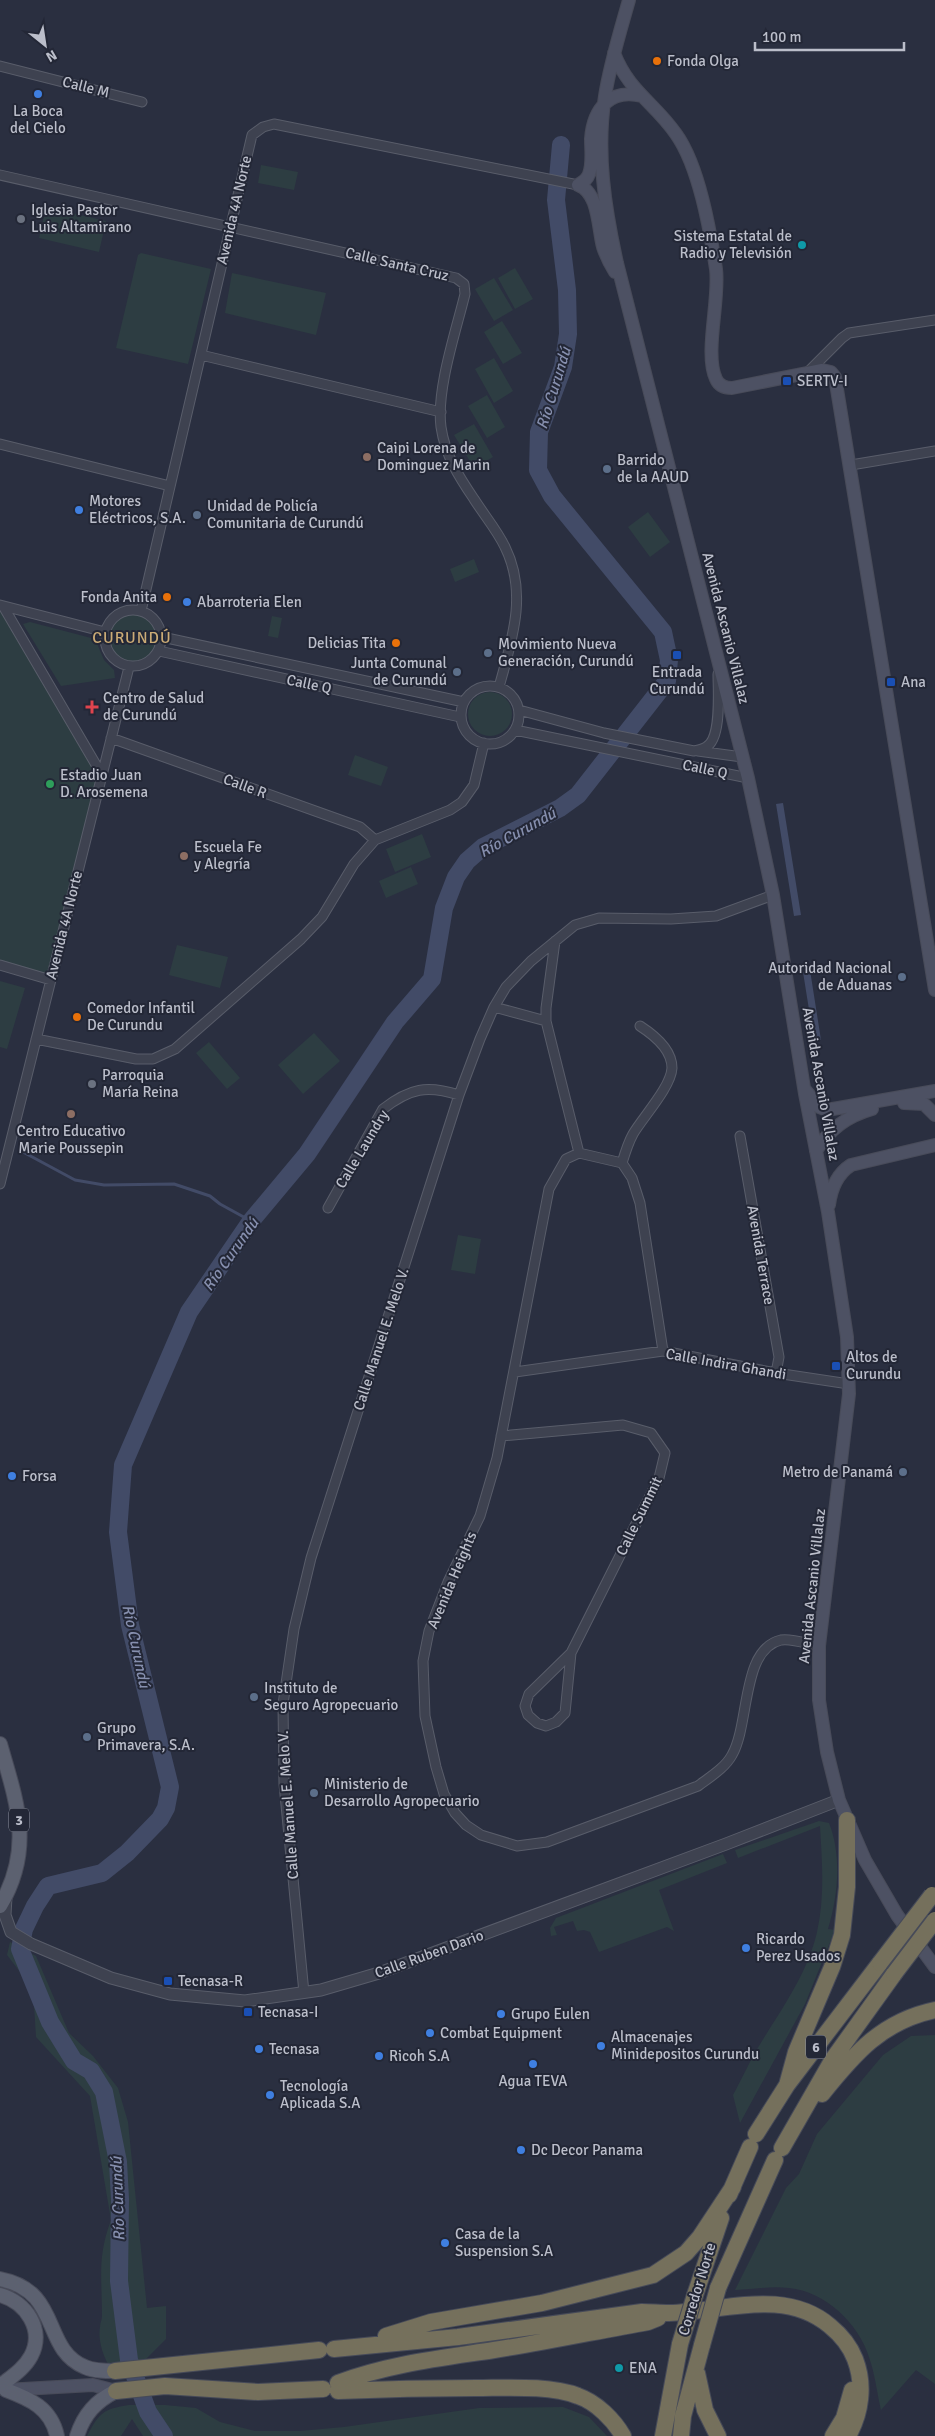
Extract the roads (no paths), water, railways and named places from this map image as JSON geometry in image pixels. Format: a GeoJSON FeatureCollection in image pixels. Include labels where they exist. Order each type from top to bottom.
{"type":"FeatureCollection","features":[{"type":"Feature","properties":{"kind":"highway"},"geometry":{"type":"LineString","coordinates":[[787,2085],[796,2052],[827,1980],[842,1935],[847,1888],[846,1820]]}},
{"type":"Feature","properties":{"kind":"highway","name":"Corredor Norte"},"geometry":{"type":"LineString","coordinates":[[663,2436],[680,2344],[694,2295],[733,2187],[753,2140],[787,2085],[933,1892]]}},
{"type":"Feature","properties":{"kind":"highway","name":"Corredor Norte"},"geometry":{"type":"LineString","coordinates":[[681,2436],[683,2416],[718,2288],[779,2154],[833,2059],[935,1920]]}},
{"type":"Feature","properties":{"kind":"highway"},"geometry":{"type":"LineString","coordinates":[[795,2126],[851,2058],[870,2040],[894,2025],[935,2010]]}},
{"type":"Feature","properties":{"kind":"highway"},"geometry":{"type":"LineString","coordinates":[[355,2346],[430,2322],[542,2303],[653,2275],[668,2267],[700,2237],[733,2187]]}},
{"type":"Feature","properties":{"kind":"highway"},"geometry":{"type":"LineString","coordinates":[[117,2371],[458,2336],[642,2312],[669,2313],[763,2303],[796,2308],[810,2313],[832,2327],[844,2340],[855,2358],[861,2386],[858,2414],[848,2436]]}},
{"type":"Feature","properties":{"kind":"highway"},"geometry":{"type":"LineString","coordinates":[[333,2387],[356,2376],[406,2364],[648,2322],[669,2313]]}},
{"type":"Feature","properties":{"kind":"highway"},"geometry":{"type":"LineString","coordinates":[[832,2436],[848,2407],[855,2358]]}},
{"type":"Feature","properties":{"kind":"highway"},"geometry":{"type":"LineString","coordinates":[[696,2369],[705,2410],[718,2436]]}},
{"type":"Feature","properties":{"kind":"highway"},"geometry":{"type":"LineString","coordinates":[[118,2391],[165,2386],[258,2392],[333,2387],[500,2388],[555,2392],[579,2396],[598,2408],[611,2420],[623,2436]]}},
{"type":"Feature","properties":{"kind":"main road","name":"Avenida Ascanio Villalaz"},"geometry":{"type":"LineString","coordinates":[[629,0],[614,53],[604,106],[602,149],[606,206],[623,286],[748,778],[773,895],[805,1089],[828,1212],[847,1337],[849,1384],[819,1646],[819,1700],[827,1752],[846,1820],[865,1860],[897,1916],[922,1953],[935,1967]]}},
{"type":"Feature","properties":{"kind":"main road"},"geometry":{"type":"LineString","coordinates":[[614,53],[626,78],[677,135],[688,155],[695,175],[716,271],[713,354],[716,380],[724,387],[732,388],[822,370],[831,372],[835,377],[851,465],[935,990]]}},
{"type":"Feature","properties":{"kind":"main road"},"geometry":{"type":"LineString","coordinates":[[575,184],[589,176],[593,128],[604,106],[618,94],[628,93],[642,96]]}},
{"type":"Feature","properties":{"kind":"main road"},"geometry":{"type":"LineString","coordinates":[[575,184],[585,189],[591,197],[605,252],[623,286]]}},
{"type":"Feature","properties":{"kind":"main road"},"geometry":{"type":"LineString","coordinates":[[805,1089],[819,1107],[827,1110],[935,1091]]}},
{"type":"Feature","properties":{"kind":"main road"},"geometry":{"type":"LineString","coordinates":[[816,1151],[831,1130],[868,1110],[914,1102],[927,1105],[935,1115]]}},
{"type":"Feature","properties":{"kind":"main road"},"geometry":{"type":"LineString","coordinates":[[915,1150],[935,1133]]}},
{"type":"Feature","properties":{"kind":"main road","name":"Avenida Ascanio Villalaz"},"geometry":{"type":"LineString","coordinates":[[828,1212],[834,1186],[847,1168],[854,1164],[935,1145]]}},
{"type":"Feature","properties":{"kind":"main road","name":"3"},"geometry":{"type":"LineString","coordinates":[[0,1744],[18,1805],[21,1842],[3,1902]]}},
{"type":"Feature","properties":{"kind":"main road"},"geometry":{"type":"LineString","coordinates":[[0,2279],[17,2284],[36,2296],[46,2311],[61,2347],[71,2359],[88,2368],[117,2371]]}},
{"type":"Feature","properties":{"kind":"main road"},"geometry":{"type":"LineString","coordinates":[[0,2295],[10,2298],[23,2308],[31,2318],[35,2339],[34,2348],[28,2361],[2,2388]]}},
{"type":"Feature","properties":{"kind":"main road"},"geometry":{"type":"LineString","coordinates":[[93,2385],[117,2371]]}},
{"type":"Feature","properties":{"kind":"main road"},"geometry":{"type":"LineString","coordinates":[[2,2388],[93,2385],[118,2391]]}},
{"type":"Feature","properties":{"kind":"main road"},"geometry":{"type":"LineString","coordinates":[[2,2388],[28,2399],[42,2408],[52,2420],[57,2436]]}},
{"type":"Feature","properties":{"kind":"main road"},"geometry":{"type":"LineString","coordinates":[[77,2436],[87,2414],[94,2406],[105,2396],[118,2391]]}},
{"type":"Feature","properties":{"kind":"street","name":"Calle M"},"geometry":{"type":"LineString","coordinates":[[0,66],[142,102]]}},
{"type":"Feature","properties":{"kind":"street","name":"Avenida 4A Norte"},"geometry":{"type":"LineString","coordinates":[[141,611],[252,135],[263,127],[274,124],[575,184]]}},
{"type":"Feature","properties":{"kind":"street","name":"Calle Santa Cruz"},"geometry":{"type":"LineString","coordinates":[[0,175],[456,278],[464,284],[465,294],[440,403],[441,428],[452,465],[505,546],[511,562],[517,589],[517,617],[499,687]]}},
{"type":"Feature","properties":{"kind":"street"},"geometry":{"type":"LineString","coordinates":[[808,372],[849,333],[935,320]]}},
{"type":"Feature","properties":{"kind":"street"},"geometry":{"type":"LineString","coordinates":[[200,355],[441,412]]}},
{"type":"Feature","properties":{"kind":"street"},"geometry":{"type":"LineString","coordinates":[[0,444],[170,486]]}},
{"type":"Feature","properties":{"kind":"street"},"geometry":{"type":"LineString","coordinates":[[851,465],[935,451]]}},
{"type":"Feature","properties":{"kind":"street"},"geometry":{"type":"LineString","coordinates":[[2,605],[105,632]]}},
{"type":"Feature","properties":{"kind":"street"},"geometry":{"type":"LineString","coordinates":[[2,605],[102,775]]}},
{"type":"Feature","properties":{"kind":"street"},"geometry":{"type":"LineString","coordinates":[[134,610],[141,611],[155,620],[162,637],[159,651],[148,663],[129,666],[116,661],[108,653],[105,632],[107,625],[119,614],[134,610]]}},
{"type":"Feature","properties":{"kind":"street","name":"Calle Q"},"geometry":{"type":"LineString","coordinates":[[162,637],[464,702]]}},
{"type":"Feature","properties":{"kind":"street","name":"Calle Q"},"geometry":{"type":"LineString","coordinates":[[159,651],[460,717]]}},
{"type":"Feature","properties":{"kind":"street","name":"Avenida 4A Norte"},"geometry":{"type":"LineString","coordinates":[[0,1184],[129,666]]}},
{"type":"Feature","properties":{"kind":"street","name":"Calle Q"},"geometry":{"type":"LineString","coordinates":[[519,710],[604,733],[694,750],[707,747],[713,740],[718,724],[718,666]]}},
{"type":"Feature","properties":{"kind":"street"},"geometry":{"type":"LineString","coordinates":[[491,685],[499,687],[510,694],[519,710],[515,730],[502,742],[484,744],[465,731],[460,717],[464,702],[475,690],[491,685]]}},
{"type":"Feature","properties":{"kind":"street","name":"Calle Q"},"geometry":{"type":"LineString","coordinates":[[515,730],[748,778]]}},
{"type":"Feature","properties":{"kind":"street","name":"Calle R"},"geometry":{"type":"LineString","coordinates":[[111,738],[360,827],[375,840]]}},
{"type":"Feature","properties":{"kind":"street"},"geometry":{"type":"LineString","coordinates":[[36,1039],[136,1059],[153,1059],[175,1049],[301,939],[325,914],[354,864],[375,840],[450,810],[462,802],[474,784],[484,744]]}},
{"type":"Feature","properties":{"kind":"street"},"geometry":{"type":"LineString","coordinates":[[694,750],[742,757]]}},
{"type":"Feature","properties":{"kind":"street","name":"Calle Manuel E. Melo V."},"geometry":{"type":"LineString","coordinates":[[304,1994],[284,1784],[283,1704],[294,1629],[311,1558],[459,1096],[494,1007],[506,987],[530,961],[575,925],[599,918],[671,919],[716,916],[773,895]]}},
{"type":"Feature","properties":{"kind":"street"},"geometry":{"type":"LineString","coordinates":[[555,941],[546,1021],[579,1153],[622,1163],[632,1178],[640,1203],[663,1351]]}},
{"type":"Feature","properties":{"kind":"street"},"geometry":{"type":"LineString","coordinates":[[0,965],[51,980]]}},
{"type":"Feature","properties":{"kind":"street"},"geometry":{"type":"LineString","coordinates":[[494,1007],[546,1021]]}},
{"type":"Feature","properties":{"kind":"street"},"geometry":{"type":"LineString","coordinates":[[622,1163],[632,1136],[667,1083],[672,1068],[667,1051],[653,1035],[640,1026]]}},
{"type":"Feature","properties":{"kind":"street","name":"Calle Laundry"},"geometry":{"type":"LineString","coordinates":[[328,1208],[383,1109],[397,1098],[414,1091],[440,1089],[459,1096]]}},
{"type":"Feature","properties":{"kind":"street","name":"Avenida Terrace"},"geometry":{"type":"LineString","coordinates":[[740,1136],[779,1357],[776,1374]]}},
{"type":"Feature","properties":{"kind":"street","name":"Avenida Heights"},"geometry":{"type":"LineString","coordinates":[[579,1153],[566,1159],[549,1189],[541,1219],[497,1458],[480,1516],[448,1582],[429,1631],[423,1661],[425,1716],[444,1794],[455,1813],[481,1835],[517,1846],[547,1842],[698,1786],[715,1774],[732,1756],[742,1733],[752,1669],[766,1647],[782,1639],[819,1646]]}},
{"type":"Feature","properties":{"kind":"street","name":"Calle Indira Ghandi"},"geometry":{"type":"LineString","coordinates":[[514,1372],[663,1351],[776,1374],[849,1384]]}},
{"type":"Feature","properties":{"kind":"street","name":"Calle Summit"},"geometry":{"type":"LineString","coordinates":[[501,1436],[623,1425],[651,1433],[665,1453],[659,1478],[570,1653]]}},
{"type":"Feature","properties":{"kind":"street"},"geometry":{"type":"LineString","coordinates":[[570,1653],[564,1714],[556,1722],[546,1726],[537,1723],[528,1715],[525,1706],[529,1694],[570,1653]]}},
{"type":"Feature","properties":{"kind":"street","name":"Calle Ruben Dario"},"geometry":{"type":"LineString","coordinates":[[3,1902],[8,1933],[111,1978],[170,1994],[245,2001],[304,1994],[379,1973],[839,1800]]}},
{"type":"Feature","properties":{"kind":"water"},"geometry":{"type":"Polygon","coordinates":[[[783,803],[801,915],[794,916],[776,804],[783,803]]]}},
{"type":"Feature","properties":{"kind":"water"},"geometry":{"type":"Polygon","coordinates":[[[810,970],[821,1040],[814,1041],[803,972],[810,970]]]}},
{"type":"Feature","properties":{"kind":"waterway","name":"Río Curundú"},"geometry":{"type":"LineString","coordinates":[[164,2436],[148,2412],[129,2360],[119,2281],[120,2199],[118,2162],[104,2092],[91,2071],[74,2061],[50,2022],[20,1949],[24,1929],[35,1906],[48,1886],[102,1873],[127,1853],[160,1819],[166,1808],[170,1787],[130,1625],[118,1532],[123,1465],[189,1312],[251,1221],[307,1154],[395,1022],[432,979],[444,908],[456,877],[467,861],[483,847],[560,808],[578,795],[667,681],[669,660],[663,632],[552,496],[538,470],[539,432],[563,367],[568,334],[567,290],[556,200],[561,145]]}},
{"type":"Feature","properties":{"kind":"waterway"},"geometry":{"type":"LineString","coordinates":[[23,1152],[75,1180],[104,1185],[174,1184],[210,1196],[220,1204],[251,1221]]}},
{"type":"Feature","properties":{"kind":"place","name":"Fonda Olga"},"geometry":{"type":"Point","coordinates":[657,61]}},
{"type":"Feature","properties":{"kind":"place","name":"La Boca del Cielo"},"geometry":{"type":"Point","coordinates":[38,94]}},
{"type":"Feature","properties":{"kind":"place","name":"Iglesia Pastor Luis Altamirano"},"geometry":{"type":"Point","coordinates":[21,219]}},
{"type":"Feature","properties":{"kind":"place","name":"Sistema Estatal de Radio y Televisión"},"geometry":{"type":"Point","coordinates":[802,245]}},
{"type":"Feature","properties":{"kind":"place","name":"SERTV-I"},"geometry":{"type":"Point","coordinates":[787,381]}},
{"type":"Feature","properties":{"kind":"place","name":"Caipi Lorena de Dominguez Marin"},"geometry":{"type":"Point","coordinates":[367,457]}},
{"type":"Feature","properties":{"kind":"place","name":"Barrido de la AAUD"},"geometry":{"type":"Point","coordinates":[607,469]}},
{"type":"Feature","properties":{"kind":"place","name":"Motores Eléctricos, S.A."},"geometry":{"type":"Point","coordinates":[79,510]}},
{"type":"Feature","properties":{"kind":"place","name":"Unidad de Policía Comunitaria de Curundú"},"geometry":{"type":"Point","coordinates":[197,515]}},
{"type":"Feature","properties":{"kind":"place","name":"Fonda Anita"},"geometry":{"type":"Point","coordinates":[167,597]}},
{"type":"Feature","properties":{"kind":"place","name":"Abarroteria Elen"},"geometry":{"type":"Point","coordinates":[187,602]}},
{"type":"Feature","properties":{"kind":"place","name":"Delicias Tita"},"geometry":{"type":"Point","coordinates":[396,643]}},
{"type":"Feature","properties":{"kind":"place","name":"Movimiento Nueva Generación, Curundú"},"geometry":{"type":"Point","coordinates":[488,653]}},
{"type":"Feature","properties":{"kind":"place","name":"Entrada Curundú"},"geometry":{"type":"Point","coordinates":[677,655]}},
{"type":"Feature","properties":{"kind":"place","name":"Junta Comunal de Curundú"},"geometry":{"type":"Point","coordinates":[457,672]}},
{"type":"Feature","properties":{"kind":"place","name":"Ana"},"geometry":{"type":"Point","coordinates":[891,682]}},
{"type":"Feature","properties":{"kind":"place","name":"Centro de Salud de Curundú"},"geometry":{"type":"Point","coordinates":[92,707]}},
{"type":"Feature","properties":{"kind":"place","name":"Estadio Juan D. Arosemena"},"geometry":{"type":"Point","coordinates":[50,784]}},
{"type":"Feature","properties":{"kind":"place","name":"Escuela Fe y Alegría"},"geometry":{"type":"Point","coordinates":[184,856]}},
{"type":"Feature","properties":{"kind":"place","name":"Autoridad Nacional de Aduanas"},"geometry":{"type":"Point","coordinates":[902,977]}},
{"type":"Feature","properties":{"kind":"place","name":"Comedor Infantil De Curundu"},"geometry":{"type":"Point","coordinates":[77,1017]}},
{"type":"Feature","properties":{"kind":"place","name":"Parroquia María Reina"},"geometry":{"type":"Point","coordinates":[92,1084]}},
{"type":"Feature","properties":{"kind":"place","name":"Centro Educativo Marie Poussepin"},"geometry":{"type":"Point","coordinates":[71,1114]}},
{"type":"Feature","properties":{"kind":"place","name":"Altos de Curundu"},"geometry":{"type":"Point","coordinates":[836,1366]}},
{"type":"Feature","properties":{"kind":"place","name":"Metro de Panamá"},"geometry":{"type":"Point","coordinates":[903,1472]}},
{"type":"Feature","properties":{"kind":"place","name":"Forsa"},"geometry":{"type":"Point","coordinates":[12,1476]}},
{"type":"Feature","properties":{"kind":"place","name":"Instituto de Seguro Agropecuario"},"geometry":{"type":"Point","coordinates":[254,1697]}},
{"type":"Feature","properties":{"kind":"place","name":"Grupo Primavera, S.A."},"geometry":{"type":"Point","coordinates":[87,1737]}},
{"type":"Feature","properties":{"kind":"place","name":"Ministerio de Desarrollo Agropecuario"},"geometry":{"type":"Point","coordinates":[314,1793]}},
{"type":"Feature","properties":{"kind":"place","name":"Ricardo Perez Usados"},"geometry":{"type":"Point","coordinates":[746,1948]}},
{"type":"Feature","properties":{"kind":"place","name":"Tecnasa-R"},"geometry":{"type":"Point","coordinates":[168,1981]}},
{"type":"Feature","properties":{"kind":"place","name":"Tecnasa-I"},"geometry":{"type":"Point","coordinates":[248,2012]}},
{"type":"Feature","properties":{"kind":"place","name":"Grupo Eulen"},"geometry":{"type":"Point","coordinates":[501,2014]}},
{"type":"Feature","properties":{"kind":"place","name":"Combat Equipment"},"geometry":{"type":"Point","coordinates":[430,2033]}},
{"type":"Feature","properties":{"kind":"place","name":"Almacenajes Minidepositos Curundu"},"geometry":{"type":"Point","coordinates":[601,2046]}},
{"type":"Feature","properties":{"kind":"place","name":"Tecnasa"},"geometry":{"type":"Point","coordinates":[259,2049]}},
{"type":"Feature","properties":{"kind":"place","name":"Ricoh S.A"},"geometry":{"type":"Point","coordinates":[379,2056]}},
{"type":"Feature","properties":{"kind":"place","name":"Agua TEVA"},"geometry":{"type":"Point","coordinates":[533,2064]}},
{"type":"Feature","properties":{"kind":"place","name":"Tecnología Aplicada S.A"},"geometry":{"type":"Point","coordinates":[270,2095]}},
{"type":"Feature","properties":{"kind":"place","name":"Dc Decor Panama"},"geometry":{"type":"Point","coordinates":[521,2150]}},
{"type":"Feature","properties":{"kind":"place","name":"Casa de la Suspension S.A"},"geometry":{"type":"Point","coordinates":[445,2243]}},
{"type":"Feature","properties":{"kind":"place","name":"ENA"},"geometry":{"type":"Point","coordinates":[619,2368]}},
{"type":"Feature","properties":{"kind":"district","name":"CURUNDÚ"},"geometry":{"type":"Point","coordinates":[132,637]}}]}
